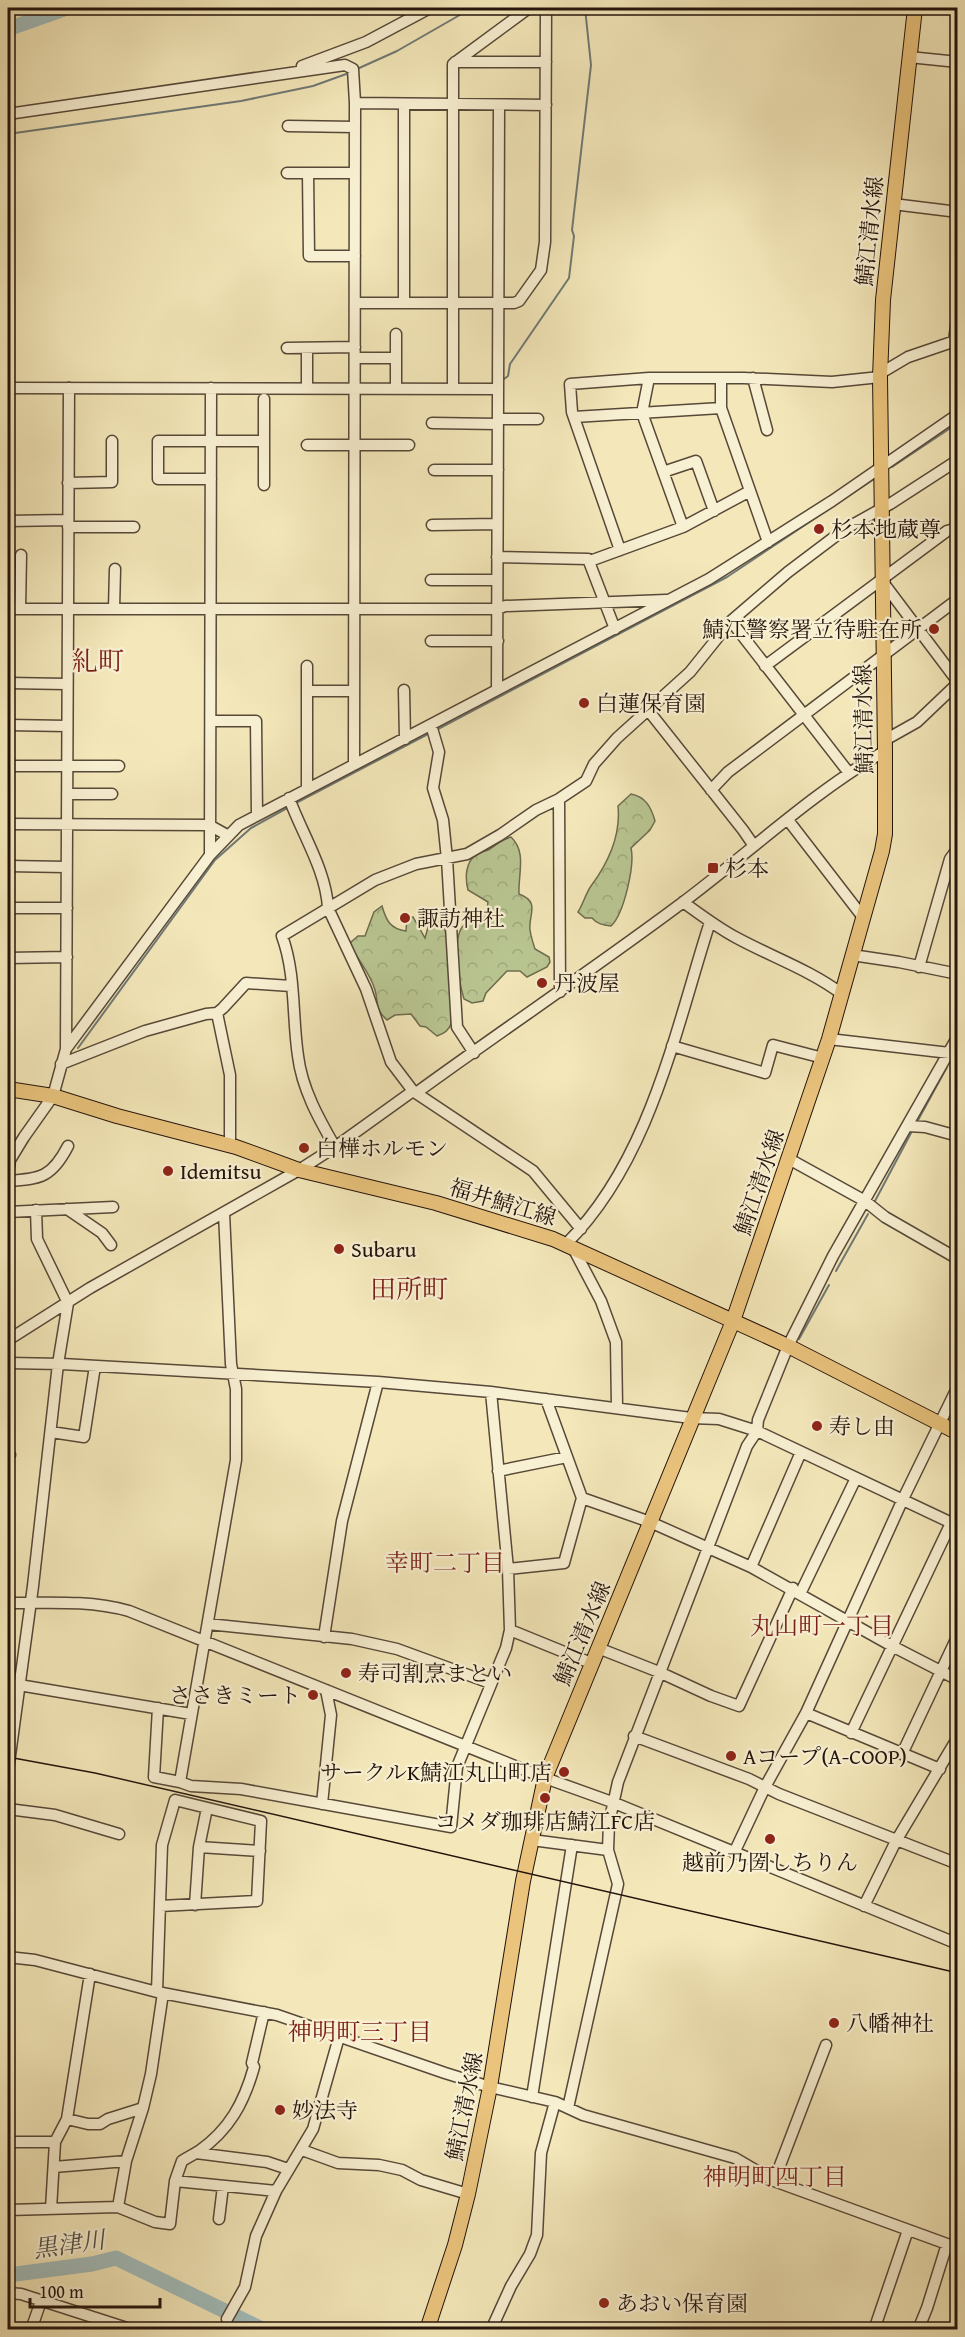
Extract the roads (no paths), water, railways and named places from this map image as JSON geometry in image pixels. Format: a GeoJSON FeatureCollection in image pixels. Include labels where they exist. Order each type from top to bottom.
{"type":"FeatureCollection","features":[{"type":"Feature","properties":{"kind":"main road","name":"鯖江清水線"},"geometry":{"type":"LineString","coordinates":[[427,2330],[455,2244],[468,2194],[490,2087],[523,1881],[545,1778],[733,1321],[823,1058],[884,843],[881,375],[883,300],[915,8]]}},
{"type":"Feature","properties":{"kind":"main road","name":"福井鯖江線"},"geometry":{"type":"LineString","coordinates":[[8,1089],[53,1096],[117,1116],[230,1146],[298,1170],[481,1215],[569,1245],[788,1346],[957,1433]]}},
{"type":"Feature","properties":{"kind":"street"},"geometry":{"type":"LineString","coordinates":[[279,74],[366,42],[429,8]]}},
{"type":"Feature","properties":{"kind":"street"},"geometry":{"type":"LineString","coordinates":[[453,388],[451,303],[453,64],[529,8]]}},
{"type":"Feature","properties":{"kind":"street"},"geometry":{"type":"LineString","coordinates":[[355,303],[519,301],[541,270],[545,242],[546,8]]}},
{"type":"Feature","properties":{"kind":"street"},"geometry":{"type":"LineString","coordinates":[[909,57],[957,62]]}},
{"type":"Feature","properties":{"kind":"street"},"geometry":{"type":"LineString","coordinates":[[455,62],[546,62]]}},
{"type":"Feature","properties":{"kind":"street"},"geometry":{"type":"LineString","coordinates":[[8,114],[345,65],[353,72],[355,103],[354,765]]}},
{"type":"Feature","properties":{"kind":"street"},"geometry":{"type":"LineString","coordinates":[[355,103],[546,105]]}},
{"type":"Feature","properties":{"kind":"street"},"geometry":{"type":"LineString","coordinates":[[404,104],[404,303]]}},
{"type":"Feature","properties":{"kind":"street"},"geometry":{"type":"LineString","coordinates":[[497,689],[498,105]]}},
{"type":"Feature","properties":{"kind":"street"},"geometry":{"type":"LineString","coordinates":[[288,126],[355,127]]}},
{"type":"Feature","properties":{"kind":"street"},"geometry":{"type":"LineString","coordinates":[[288,172],[355,172]]}},
{"type":"Feature","properties":{"kind":"street"},"geometry":{"type":"LineString","coordinates":[[308,172],[309,256],[355,256]]}},
{"type":"Feature","properties":{"kind":"street"},"geometry":{"type":"LineString","coordinates":[[893,204],[957,212]]}},
{"type":"Feature","properties":{"kind":"street"},"geometry":{"type":"LineString","coordinates":[[957,312],[957,355]]}},
{"type":"Feature","properties":{"kind":"street"},"geometry":{"type":"LineString","coordinates":[[396,334],[396,388]]}},
{"type":"Feature","properties":{"kind":"street"},"geometry":{"type":"LineString","coordinates":[[620,550],[572,412],[570,384],[649,378],[753,378],[832,382],[881,375],[908,357],[956,341]]}},
{"type":"Feature","properties":{"kind":"street"},"geometry":{"type":"LineString","coordinates":[[287,348],[355,352],[396,358]]}},
{"type":"Feature","properties":{"kind":"street"},"geometry":{"type":"LineString","coordinates":[[307,348],[307,388]]}},
{"type":"Feature","properties":{"kind":"street"},"geometry":{"type":"LineString","coordinates":[[649,378],[642,413],[683,527]]}},
{"type":"Feature","properties":{"kind":"street"},"geometry":{"type":"LineString","coordinates":[[721,378],[721,408],[768,542]]}},
{"type":"Feature","properties":{"kind":"street"},"geometry":{"type":"LineString","coordinates":[[753,378],[766,430]]}},
{"type":"Feature","properties":{"kind":"street"},"geometry":{"type":"LineString","coordinates":[[8,387],[498,389]]}},
{"type":"Feature","properties":{"kind":"street"},"geometry":{"type":"LineString","coordinates":[[8,1174],[10,1160],[53,1096],[66,1049],[69,388]]}},
{"type":"Feature","properties":{"kind":"street"},"geometry":{"type":"LineString","coordinates":[[210,855],[211,388]]}},
{"type":"Feature","properties":{"kind":"street"},"geometry":{"type":"LineString","coordinates":[[264,399],[264,485]]}},
{"type":"Feature","properties":{"kind":"street"},"geometry":{"type":"LineString","coordinates":[[574,417],[721,408]]}},
{"type":"Feature","properties":{"kind":"street"},"geometry":{"type":"LineString","coordinates":[[66,1049],[210,855],[239,825],[257,815],[291,803],[307,789],[405,739],[432,730],[497,689],[671,600],[768,542],[957,414]]}},
{"type":"Feature","properties":{"kind":"street"},"geometry":{"type":"LineString","coordinates":[[432,423],[538,419]]}},
{"type":"Feature","properties":{"kind":"street"},"geometry":{"type":"LineString","coordinates":[[68,483],[112,482],[112,441]]}},
{"type":"Feature","properties":{"kind":"street"},"geometry":{"type":"LineString","coordinates":[[211,479],[158,478],[158,441],[264,441]]}},
{"type":"Feature","properties":{"kind":"street"},"geometry":{"type":"LineString","coordinates":[[307,445],[409,445]]}},
{"type":"Feature","properties":{"kind":"street"},"geometry":{"type":"LineString","coordinates":[[335,1147],[314,1109],[302,1074],[298,1058],[289,958],[282,936],[375,880],[416,864],[447,860],[467,854],[500,836],[536,810],[560,799],[586,781],[594,764],[609,746],[690,672],[731,621],[800,562],[845,529],[957,460]]}},
{"type":"Feature","properties":{"kind":"street"},"geometry":{"type":"LineString","coordinates":[[663,472],[696,461],[714,511]]}},
{"type":"Feature","properties":{"kind":"street"},"geometry":{"type":"LineString","coordinates":[[434,470],[498,470]]}},
{"type":"Feature","properties":{"kind":"street"},"geometry":{"type":"LineString","coordinates":[[497,557],[588,559],[590,561],[683,527],[750,491]]}},
{"type":"Feature","properties":{"kind":"street"},"geometry":{"type":"LineString","coordinates":[[8,521],[134,527]]}},
{"type":"Feature","properties":{"kind":"street"},"geometry":{"type":"LineString","coordinates":[[432,525],[498,524]]}},
{"type":"Feature","properties":{"kind":"street"},"geometry":{"type":"LineString","coordinates":[[765,666],[947,531],[957,528]]}},
{"type":"Feature","properties":{"kind":"street"},"geometry":{"type":"LineString","coordinates":[[20,609],[21,555]]}},
{"type":"Feature","properties":{"kind":"street"},"geometry":{"type":"LineString","coordinates":[[590,561],[615,629]]}},
{"type":"Feature","properties":{"kind":"street"},"geometry":{"type":"LineString","coordinates":[[114,609],[115,569]]}},
{"type":"Feature","properties":{"kind":"street"},"geometry":{"type":"LineString","coordinates":[[431,580],[497,580]]}},
{"type":"Feature","properties":{"kind":"street"},"geometry":{"type":"LineString","coordinates":[[8,1340],[298,1170],[474,1053],[683,902],[917,722],[957,683],[882,581]]}},
{"type":"Feature","properties":{"kind":"street"},"geometry":{"type":"LineString","coordinates":[[711,790],[728,772],[957,599]]}},
{"type":"Feature","properties":{"kind":"street"},"geometry":{"type":"LineString","coordinates":[[8,609],[498,609],[505,606],[671,600]]}},
{"type":"Feature","properties":{"kind":"street"},"geometry":{"type":"LineString","coordinates":[[731,621],[849,773]]}},
{"type":"Feature","properties":{"kind":"street"},"geometry":{"type":"LineString","coordinates":[[431,641],[498,641]]}},
{"type":"Feature","properties":{"kind":"street"},"geometry":{"type":"LineString","coordinates":[[307,666],[307,789]]}},
{"type":"Feature","properties":{"kind":"street"},"geometry":{"type":"LineString","coordinates":[[8,683],[67,684]]}},
{"type":"Feature","properties":{"kind":"street"},"geometry":{"type":"LineString","coordinates":[[404,690],[405,739]]}},
{"type":"Feature","properties":{"kind":"street"},"geometry":{"type":"LineString","coordinates":[[307,691],[354,691]]}},
{"type":"Feature","properties":{"kind":"street"},"geometry":{"type":"LineString","coordinates":[[648,710],[754,846]]}},
{"type":"Feature","properties":{"kind":"street"},"geometry":{"type":"LineString","coordinates":[[211,721],[256,720],[257,815]]}},
{"type":"Feature","properties":{"kind":"street"},"geometry":{"type":"LineString","coordinates":[[8,725],[67,726]]}},
{"type":"Feature","properties":{"kind":"street"},"geometry":{"type":"LineString","coordinates":[[432,730],[439,752],[433,788],[443,820],[457,1027],[474,1053]]}},
{"type":"Feature","properties":{"kind":"street"},"geometry":{"type":"LineString","coordinates":[[8,766],[119,766]]}},
{"type":"Feature","properties":{"kind":"street"},"geometry":{"type":"LineString","coordinates":[[67,794],[112,794]]}},
{"type":"Feature","properties":{"kind":"street"},"geometry":{"type":"LineString","coordinates":[[560,799],[560,992]]}},
{"type":"Feature","properties":{"kind":"street"},"geometry":{"type":"LineString","coordinates":[[291,803],[318,868],[328,908],[366,989],[391,1062],[414,1092],[533,1171],[581,1229]]}},
{"type":"Feature","properties":{"kind":"street"},"geometry":{"type":"LineString","coordinates":[[788,820],[862,916]]}},
{"type":"Feature","properties":{"kind":"street"},"geometry":{"type":"LineString","coordinates":[[8,824],[209,825],[227,835]]}},
{"type":"Feature","properties":{"kind":"street"},"geometry":{"type":"LineString","coordinates":[[919,967],[952,872],[950,859],[957,848]]}},
{"type":"Feature","properties":{"kind":"street"},"geometry":{"type":"LineString","coordinates":[[8,866],[66,867]]}},
{"type":"Feature","properties":{"kind":"street"},"geometry":{"type":"LineString","coordinates":[[683,902],[736,938],[825,981],[842,994]]}},
{"type":"Feature","properties":{"kind":"street"},"geometry":{"type":"LineString","coordinates":[[8,908],[67,908]]}},
{"type":"Feature","properties":{"kind":"street"},"geometry":{"type":"LineString","coordinates":[[617,1407],[616,1342],[601,1301],[569,1245],[612,1185],[637,1141],[672,1046],[710,922]]}},
{"type":"Feature","properties":{"kind":"street"},"geometry":{"type":"LineString","coordinates":[[852,956],[957,974]]}},
{"type":"Feature","properties":{"kind":"street"},"geometry":{"type":"LineString","coordinates":[[8,958],[67,957]]}},
{"type":"Feature","properties":{"kind":"street"},"geometry":{"type":"LineString","coordinates":[[62,1064],[145,1032],[217,1013],[246,983],[291,986]]}},
{"type":"Feature","properties":{"kind":"street"},"geometry":{"type":"LineString","coordinates":[[217,1013],[230,1075],[230,1146]]}},
{"type":"Feature","properties":{"kind":"street"},"geometry":{"type":"LineString","coordinates":[[568,2108],[618,1884],[608,1850],[612,1802],[634,1736],[747,1446],[757,1431],[758,1420],[788,1346],[833,1257],[908,1126],[953,1054],[957,1036]]}},
{"type":"Feature","properties":{"kind":"street"},"geometry":{"type":"LineString","coordinates":[[829,1039],[953,1054]]}},
{"type":"Feature","properties":{"kind":"street"},"geometry":{"type":"LineString","coordinates":[[672,1046],[765,1073],[772,1046],[823,1058]]}},
{"type":"Feature","properties":{"kind":"street"},"geometry":{"type":"LineString","coordinates":[[908,1126],[925,1127],[957,1136]]}},
{"type":"Feature","properties":{"kind":"street"},"geometry":{"type":"LineString","coordinates":[[8,1181],[27,1180],[44,1175],[59,1164],[69,1146]]}},
{"type":"Feature","properties":{"kind":"street"},"geometry":{"type":"LineString","coordinates":[[789,1159],[865,1201],[885,1217],[957,1259]]}},
{"type":"Feature","properties":{"kind":"street"},"geometry":{"type":"LineString","coordinates":[[8,1212],[113,1207]]}},
{"type":"Feature","properties":{"kind":"street"},"geometry":{"type":"LineString","coordinates":[[67,1209],[102,1233],[111,1245]]}},
{"type":"Feature","properties":{"kind":"street"},"geometry":{"type":"LineString","coordinates":[[8,1758],[12,1699],[19,1685],[31,1603],[58,1364],[68,1303],[37,1239],[36,1210]]}},
{"type":"Feature","properties":{"kind":"street"},"geometry":{"type":"LineString","coordinates":[[180,1782],[236,1460],[236,1389],[233,1375],[224,1213]]}},
{"type":"Feature","properties":{"kind":"street"},"geometry":{"type":"LineString","coordinates":[[8,1363],[378,1382],[491,1392],[692,1418],[719,1419],[757,1431],[954,1524],[851,1733]]}},
{"type":"Feature","properties":{"kind":"street"},"geometry":{"type":"LineString","coordinates":[[51,1432],[84,1437],[95,1366]]}},
{"type":"Feature","properties":{"kind":"street"},"geometry":{"type":"LineString","coordinates":[[324,1637],[342,1521],[378,1382]]}},
{"type":"Feature","properties":{"kind":"street"},"geometry":{"type":"LineString","coordinates":[[734,1853],[765,1787],[806,1713],[903,1498],[957,1386]]}},
{"type":"Feature","properties":{"kind":"street"},"geometry":{"type":"LineString","coordinates":[[158,1708],[154,1777],[451,1827],[457,1767],[506,1648],[510,1630],[508,1569],[491,1392]]}},
{"type":"Feature","properties":{"kind":"street"},"geometry":{"type":"LineString","coordinates":[[508,1569],[564,1563],[582,1498],[546,1399]]}},
{"type":"Feature","properties":{"kind":"street"},"geometry":{"type":"LineString","coordinates":[[751,1567],[801,1452]]}},
{"type":"Feature","properties":{"kind":"street"},"geometry":{"type":"LineString","coordinates":[[498,1471],[567,1457]]}},
{"type":"Feature","properties":{"kind":"street"},"geometry":{"type":"LineString","coordinates":[[598,1648],[739,1706],[856,1478]]}},
{"type":"Feature","properties":{"kind":"street"},"geometry":{"type":"LineString","coordinates":[[582,1498],[708,1546],[796,1591],[957,1680]]}},
{"type":"Feature","properties":{"kind":"street"},"geometry":{"type":"LineString","coordinates":[[8,1603],[72,1602],[109,1606],[129,1611],[545,1778],[612,1802],[957,1944]]}},
{"type":"Feature","properties":{"kind":"street"},"geometry":{"type":"LineString","coordinates":[[208,1624],[352,1639],[396,1649],[490,1683]]}},
{"type":"Feature","properties":{"kind":"street"},"geometry":{"type":"LineString","coordinates":[[510,1630],[591,1663]]}},
{"type":"Feature","properties":{"kind":"street"},"geometry":{"type":"LineString","coordinates":[[902,1754],[957,1635]]}},
{"type":"Feature","properties":{"kind":"street"},"geometry":{"type":"LineString","coordinates":[[19,1685],[191,1714]]}},
{"type":"Feature","properties":{"kind":"street"},"geometry":{"type":"LineString","coordinates":[[322,1804],[331,1715],[326,1690]]}},
{"type":"Feature","properties":{"kind":"street"},"geometry":{"type":"LineString","coordinates":[[806,1713],[940,1769]]}},
{"type":"Feature","properties":{"kind":"street"},"geometry":{"type":"LineString","coordinates":[[634,1736],[749,1779],[957,1864]]}},
{"type":"Feature","properties":{"kind":"street"},"geometry":{"type":"LineString","coordinates":[[864,1906],[896,1841],[957,1737]]}},
{"type":"Feature","properties":{"kind":"street"},"geometry":{"type":"LineString","coordinates":[[118,2207],[126,2161],[151,2074],[160,1992],[160,1906],[162,1845],[175,1800],[261,1821],[257,1901],[160,1906]]}},
{"type":"Feature","properties":{"kind":"street"},"geometry":{"type":"LineString","coordinates":[[195,1905],[199,1847],[207,1808]]}},
{"type":"Feature","properties":{"kind":"street"},"geometry":{"type":"LineString","coordinates":[[8,1809],[55,1815],[119,1834]]}},
{"type":"Feature","properties":{"kind":"street"},"geometry":{"type":"LineString","coordinates":[[532,1840],[608,1850]]}},
{"type":"Feature","properties":{"kind":"street"},"geometry":{"type":"LineString","coordinates":[[532,2097],[572,1845]]}},
{"type":"Feature","properties":{"kind":"street"},"geometry":{"type":"LineString","coordinates":[[199,1847],[260,1851]]}},
{"type":"Feature","properties":{"kind":"street"},"geometry":{"type":"LineString","coordinates":[[8,1957],[35,1960],[160,1992],[264,2012],[490,2087],[555,2102],[583,2115],[735,2158],[774,2181],[952,2246],[918,2330]]}},
{"type":"Feature","properties":{"kind":"street"},"geometry":{"type":"LineString","coordinates":[[51,2209],[56,2142],[68,2119],[90,1974]]}},
{"type":"Feature","properties":{"kind":"street"},"geometry":{"type":"LineString","coordinates":[[8,2210],[118,2207],[155,2222],[170,2223],[175,2181],[182,2161],[220,2134],[242,2105],[254,2067],[252,2063],[264,2012]]}},
{"type":"Feature","properties":{"kind":"street"},"geometry":{"type":"LineString","coordinates":[[227,2319],[245,2287],[256,2236],[276,2191],[313,2129],[339,2037]]}},
{"type":"Feature","properties":{"kind":"street"},"geometry":{"type":"LineString","coordinates":[[774,2181],[826,2045]]}},
{"type":"Feature","properties":{"kind":"street"},"geometry":{"type":"LineString","coordinates":[[490,2330],[510,2286],[530,2254],[537,2235],[541,2153],[555,2102]]}},
{"type":"Feature","properties":{"kind":"street"},"geometry":{"type":"LineString","coordinates":[[68,2119],[88,2124],[100,2124],[108,2119],[143,2108]]}},
{"type":"Feature","properties":{"kind":"street"},"geometry":{"type":"LineString","coordinates":[[8,2142],[56,2142]]}},
{"type":"Feature","properties":{"kind":"street"},"geometry":{"type":"LineString","coordinates":[[302,2150],[338,2163],[371,2164],[402,2170],[421,2180],[468,2194]]}},
{"type":"Feature","properties":{"kind":"street"},"geometry":{"type":"LineString","coordinates":[[196,2153],[267,2162],[288,2169]]}},
{"type":"Feature","properties":{"kind":"street"},"geometry":{"type":"LineString","coordinates":[[54,2167],[126,2161]]}},
{"type":"Feature","properties":{"kind":"street"},"geometry":{"type":"LineString","coordinates":[[175,2181],[276,2191]]}},
{"type":"Feature","properties":{"kind":"street"},"geometry":{"type":"LineString","coordinates":[[219,2219],[223,2186]]}},
{"type":"Feature","properties":{"kind":"street"},"geometry":{"type":"LineString","coordinates":[[874,2330],[908,2230]]}},
{"type":"Feature","properties":{"kind":"street"},"geometry":{"type":"LineString","coordinates":[[8,2293],[21,2294],[133,2330]]}},
{"type":"Feature","properties":{"kind":"street"},"geometry":{"type":"LineString","coordinates":[[31,2330],[41,2301]]}},
{"type":"Feature","properties":{"kind":"waterway"},"geometry":{"type":"LineString","coordinates":[[8,29],[67,8]]}},
{"type":"Feature","properties":{"kind":"waterway"},"geometry":{"type":"LineString","coordinates":[[357,69],[397,51],[472,8]]}},
{"type":"Feature","properties":{"kind":"waterway"},"geometry":{"type":"LineString","coordinates":[[504,379],[508,376],[510,364],[569,278],[574,236],[572,230],[591,65],[585,8]]}},
{"type":"Feature","properties":{"kind":"waterway"},"geometry":{"type":"LineString","coordinates":[[8,134],[241,101],[313,86],[349,73]]}},
{"type":"Feature","properties":{"kind":"waterway"},"geometry":{"type":"LineString","coordinates":[[953,313],[958,271]]}},
{"type":"Feature","properties":{"kind":"waterway"},"geometry":{"type":"LineString","coordinates":[[892,467],[958,423]]}},
{"type":"Feature","properties":{"kind":"waterway"},"geometry":{"type":"LineString","coordinates":[[438,729],[727,577],[874,479]]}},
{"type":"Feature","properties":{"kind":"waterway"},"geometry":{"type":"LineString","coordinates":[[294,804],[430,733]]}},
{"type":"Feature","properties":{"kind":"waterway"},"geometry":{"type":"LineString","coordinates":[[78,1048],[215,860],[251,828],[289,807]]}},
{"type":"Feature","properties":{"kind":"waterway"},"geometry":{"type":"LineString","coordinates":[[917,1122],[947,1067]]}},
{"type":"Feature","properties":{"kind":"waterway"},"geometry":{"type":"LineString","coordinates":[[875,1201],[911,1133]]}},
{"type":"Feature","properties":{"kind":"waterway"},"geometry":{"type":"LineString","coordinates":[[836,1271],[868,1214]]}},
{"type":"Feature","properties":{"kind":"waterway"},"geometry":{"type":"LineString","coordinates":[[799,1339],[829,1285]]}},
{"type":"Feature","properties":{"kind":"waterway","name":"黒津川"},"geometry":{"type":"LineString","coordinates":[[8,2275],[92,2264],[116,2258],[264,2330]]}},
{"type":"Feature","properties":{"kind":"tram line"},"geometry":{"type":"LineString","coordinates":[[8,1757],[95,1773],[958,1973]]}},
{"type":"Feature","properties":{"kind":"place","name":"杉本地蔵尊"},"geometry":{"type":"Point","coordinates":[819,529]}},
{"type":"Feature","properties":{"kind":"place","name":"鯖江警察署立待駐在所"},"geometry":{"type":"Point","coordinates":[934,629]}},
{"type":"Feature","properties":{"kind":"place","name":"白蓮保育園"},"geometry":{"type":"Point","coordinates":[584,703]}},
{"type":"Feature","properties":{"kind":"place","name":"杉本"},"geometry":{"type":"Point","coordinates":[713,868]}},
{"type":"Feature","properties":{"kind":"place","name":"諏訪神社"},"geometry":{"type":"Point","coordinates":[405,918]}},
{"type":"Feature","properties":{"kind":"place","name":"丹波屋"},"geometry":{"type":"Point","coordinates":[542,983]}},
{"type":"Feature","properties":{"kind":"place","name":"白樺ホルモン"},"geometry":{"type":"Point","coordinates":[304,1148]}},
{"type":"Feature","properties":{"kind":"place","name":"Idemitsu"},"geometry":{"type":"Point","coordinates":[168,1171]}},
{"type":"Feature","properties":{"kind":"place","name":"Subaru"},"geometry":{"type":"Point","coordinates":[339,1249]}},
{"type":"Feature","properties":{"kind":"place","name":"寿し由"},"geometry":{"type":"Point","coordinates":[817,1426]}},
{"type":"Feature","properties":{"kind":"place","name":"寿司割烹まとい"},"geometry":{"type":"Point","coordinates":[346,1673]}},
{"type":"Feature","properties":{"kind":"place","name":"ささきミート"},"geometry":{"type":"Point","coordinates":[313,1695]}},
{"type":"Feature","properties":{"kind":"place","name":"Aコープ(A-COOP)"},"geometry":{"type":"Point","coordinates":[731,1756]}},
{"type":"Feature","properties":{"kind":"place","name":"サークルK鯖江丸山町店"},"geometry":{"type":"Point","coordinates":[564,1772]}},
{"type":"Feature","properties":{"kind":"place","name":"コメダ珈琲店鯖江FC店"},"geometry":{"type":"Point","coordinates":[545,1798]}},
{"type":"Feature","properties":{"kind":"place","name":"越前乃圀しちりん"},"geometry":{"type":"Point","coordinates":[770,1839]}},
{"type":"Feature","properties":{"kind":"place","name":"八幡神社"},"geometry":{"type":"Point","coordinates":[834,2023]}},
{"type":"Feature","properties":{"kind":"place","name":"妙法寺"},"geometry":{"type":"Point","coordinates":[280,2110]}},
{"type":"Feature","properties":{"kind":"place","name":"あおい保育園"},"geometry":{"type":"Point","coordinates":[604,2303]}},
{"type":"Feature","properties":{"kind":"district","name":"糺町"},"geometry":{"type":"Point","coordinates":[98,660]}},
{"type":"Feature","properties":{"kind":"district","name":"田所町"},"geometry":{"type":"Point","coordinates":[409,1288]}},
{"type":"Feature","properties":{"kind":"district","name":"幸町二丁目"},"geometry":{"type":"Point","coordinates":[445,1562]}},
{"type":"Feature","properties":{"kind":"district","name":"丸山町一丁目"},"geometry":{"type":"Point","coordinates":[822,1625]}},
{"type":"Feature","properties":{"kind":"district","name":"神明町三丁目"},"geometry":{"type":"Point","coordinates":[360,2031]}},
{"type":"Feature","properties":{"kind":"district","name":"神明町四丁目"},"geometry":{"type":"Point","coordinates":[775,2176]}}]}
